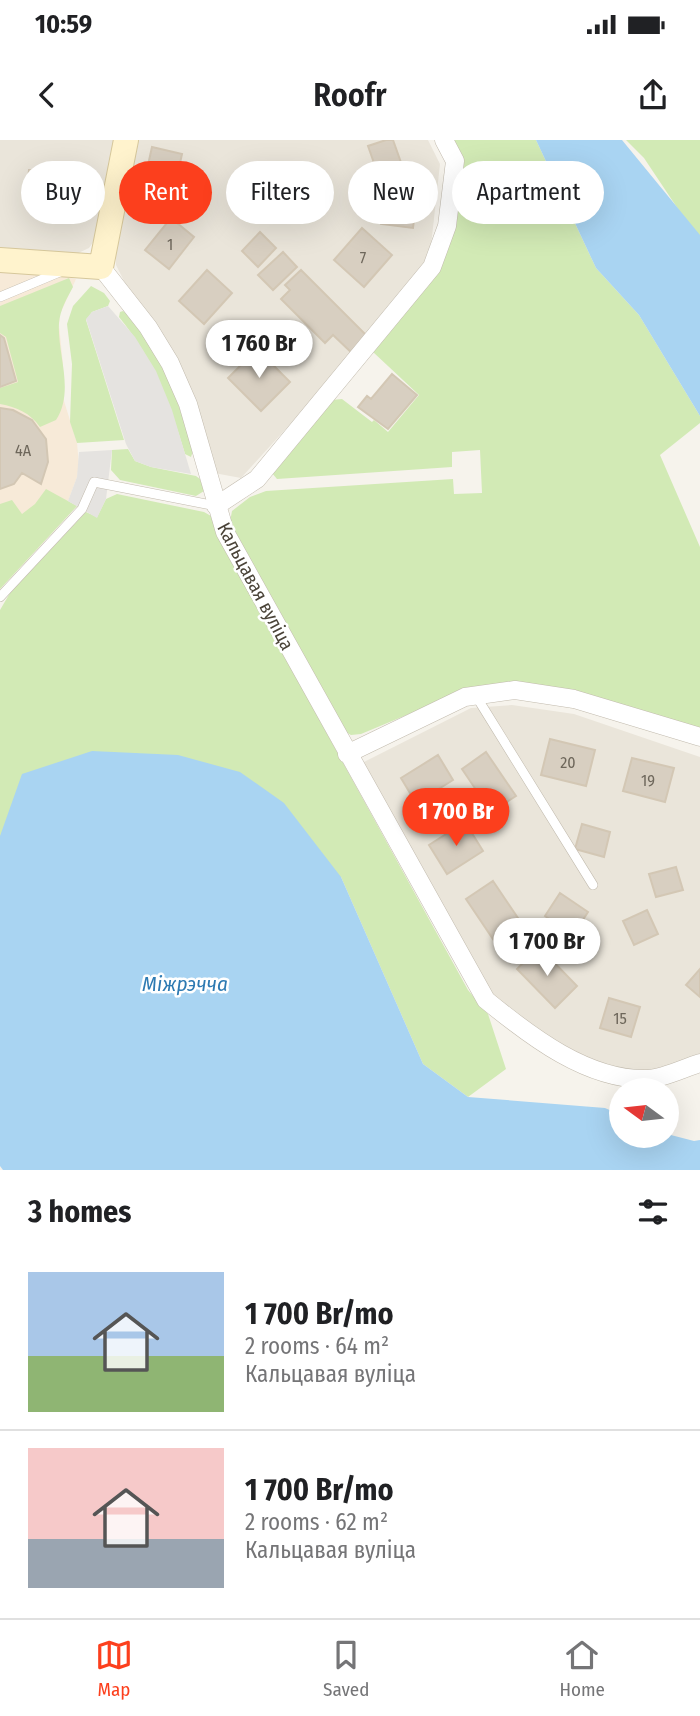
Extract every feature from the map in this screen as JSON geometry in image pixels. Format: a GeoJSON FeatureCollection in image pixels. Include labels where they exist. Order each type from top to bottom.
{"type":"FeatureCollection","features":[{"type":"Feature","properties":{"kind":"street"},"geometry":{"type":"LineString","coordinates":[[0,260],[101,267],[126,140]]}},
{"type":"Feature","properties":{"kind":"street"},"geometry":{"type":"LineString","coordinates":[[216,506],[257,479],[432,267],[447,226],[455,161],[443,140]]}},
{"type":"Feature","properties":{"kind":"street","name":"Кальцавая вуліца"},"geometry":{"type":"LineString","coordinates":[[101,267],[148,327],[170,363],[188,404],[225,532],[486,1000],[534,1039],[603,1073],[649,1079],[700,1063]]}},
{"type":"Feature","properties":{"kind":"street"},"geometry":{"type":"LineString","coordinates":[[347,754],[465,697],[514,690],[575,699],[700,737]]}},
{"type":"Feature","properties":{"kind":"lane"},"geometry":{"type":"LineString","coordinates":[[0,297],[76,265]]}},
{"type":"Feature","properties":{"kind":"lane"},"geometry":{"type":"LineString","coordinates":[[0,597],[82,509],[93,482],[216,506]]}},
{"type":"Feature","properties":{"kind":"lane"},"geometry":{"type":"LineString","coordinates":[[475,694],[593,885]]}},
{"type":"Feature","properties":{"kind":"shaded area"},"geometry":{"type":"Polygon","coordinates":[[[0,140],[118,140],[105,204],[105,161],[21,161],[21,224],[101,224],[99,234],[89,248],[74,255],[0,250],[0,140]]]}},
{"type":"Feature","properties":{"kind":"shaded area"},"geometry":{"type":"Polygon","coordinates":[[[136,140],[428,140],[440,164],[438,182],[438,161],[348,161],[348,224],[433,224],[428,273],[241,478],[214,473],[177,361],[116,265],[115,243],[119,223],[212,224],[212,161],[132,161],[136,140]]]}},
{"type":"Feature","properties":{"kind":"shaded area"},"geometry":{"type":"Polygon","coordinates":[[[0,270],[45,273],[76,279],[60,314],[59,325],[64,401],[77,443],[79,465],[68,501],[77,506],[0,589],[0,270]]]}},
{"type":"Feature","properties":{"kind":"shaded area"},"geometry":{"type":"Polygon","coordinates":[[[108,306],[135,337],[156,371],[172,410],[191,474],[151,467],[135,461],[126,444],[86,319],[92,312],[108,306]]]}},
{"type":"Feature","properties":{"kind":"shaded area"},"geometry":{"type":"Polygon","coordinates":[[[112,450],[106,499],[97,518],[68,501],[77,477],[79,452],[112,450]]]}},
{"type":"Feature","properties":{"kind":"shaded area"},"geometry":{"type":"Polygon","coordinates":[[[512,705],[574,714],[700,757],[700,1059],[650,1073],[604,1066],[536,1032],[489,995],[360,764],[471,708],[512,705]]]}},
{"type":"Feature","properties":{"kind":"green space"},"geometry":{"type":"Polygon","coordinates":[[[450,140],[536,140],[546,161],[452,161],[452,224],[575,224],[596,268],[639,315],[700,416],[700,423],[660,455],[700,547],[700,730],[576,694],[464,691],[361,734],[351,735],[342,730],[229,527],[232,511],[250,497],[266,491],[453,479],[454,494],[482,493],[480,450],[452,452],[452,467],[277,479],[272,473],[332,400],[342,399],[388,432],[419,395],[373,352],[438,271],[450,140]]]}},
{"type":"Feature","properties":{"kind":"green space"},"geometry":{"type":"Polygon","coordinates":[[[626,140],[700,140],[700,242],[644,158],[626,140]]]}},
{"type":"Feature","properties":{"kind":"green space"},"geometry":{"type":"Polygon","coordinates":[[[69,278],[73,287],[62,309],[59,323],[65,385],[62,409],[56,420],[40,427],[23,411],[0,404],[0,388],[18,382],[6,337],[0,333],[0,306],[69,278]]]}},
{"type":"Feature","properties":{"kind":"green space"},"geometry":{"type":"Polygon","coordinates":[[[91,286],[104,293],[110,301],[108,306],[92,312],[86,320],[124,440],[77,443],[70,422],[72,364],[67,324],[73,306],[91,286]]]}},
{"type":"Feature","properties":{"kind":"green space"},"geometry":{"type":"Polygon","coordinates":[[[123,311],[136,322],[158,355],[188,435],[193,451],[191,457],[185,454],[167,399],[151,366],[119,317],[123,311]]]}},
{"type":"Feature","properties":{"kind":"green space"},"geometry":{"type":"Polygon","coordinates":[[[128,449],[135,461],[196,476],[200,479],[204,491],[196,496],[120,480],[111,470],[112,450],[128,449]]]}},
{"type":"Feature","properties":{"kind":"green space"},"geometry":{"type":"Polygon","coordinates":[[[46,489],[77,506],[0,589],[0,504],[12,500],[22,514],[35,504],[46,489]]]}},
{"type":"Feature","properties":{"kind":"green space"},"geometry":{"type":"Polygon","coordinates":[[[117,494],[204,512],[211,516],[232,561],[468,990],[488,1014],[506,1069],[468,1097],[423,1064],[341,877],[0,852],[0,610],[10,593],[86,512],[97,517],[106,499],[117,494]]]}},
{"type":"Feature","properties":{"kind":"water"},"geometry":{"type":"Polygon","coordinates":[[[536,140],[622,140],[700,235],[700,416],[639,315],[596,268],[575,224],[604,224],[604,161],[546,161],[536,140]]]}},
{"type":"Feature","properties":{"kind":"water","name":"Міжрэчча"},"geometry":{"type":"Polygon","coordinates":[[[92,751],[178,755],[240,772],[284,803],[341,877],[423,1064],[468,1097],[609,1110],[609,1148],[679,1148],[679,1137],[700,1140],[700,1170],[3,1170],[0,1166],[0,836],[22,774],[92,751]]]}},
{"type":"Feature","properties":{"kind":"building"},"geometry":{"type":"Polygon","coordinates":[[[393,140],[400,161],[373,161],[368,146],[393,140]]]}},
{"type":"Feature","properties":{"kind":"building"},"geometry":{"type":"Polygon","coordinates":[[[152,147],[182,154],[180,161],[149,161],[152,147]]]}},
{"type":"Feature","properties":{"kind":"building"},"geometry":{"type":"Polygon","coordinates":[[[166,224],[178,224],[194,237],[169,269],[145,250],[166,224]]]}},
{"type":"Feature","properties":{"kind":"building"},"geometry":{"type":"Polygon","coordinates":[[[381,224],[413,224],[413,228],[381,224]]]}},
{"type":"Feature","properties":{"kind":"building"},"geometry":{"type":"Polygon","coordinates":[[[362,228],[392,255],[364,287],[334,260],[362,228]]]}},
{"type":"Feature","properties":{"kind":"building"},"geometry":{"type":"Polygon","coordinates":[[[260,232],[276,248],[258,267],[242,251],[260,232]]]}},
{"type":"Feature","properties":{"kind":"building"},"geometry":{"type":"Polygon","coordinates":[[[283,252],[297,267],[273,290],[258,275],[283,252]]]}},
{"type":"Feature","properties":{"kind":"building"},"geometry":{"type":"Polygon","coordinates":[[[207,270],[232,293],[204,324],[179,301],[207,270]]]}},
{"type":"Feature","properties":{"kind":"building"},"geometry":{"type":"Polygon","coordinates":[[[301,270],[368,337],[352,353],[333,335],[325,343],[281,299],[290,290],[285,285],[301,270]]]}},
{"type":"Feature","properties":{"kind":"building"},"geometry":{"type":"Polygon","coordinates":[[[0,335],[4,338],[16,381],[0,387],[0,335]]]}},
{"type":"Feature","properties":{"kind":"building"},"geometry":{"type":"Polygon","coordinates":[[[257,349],[290,382],[261,411],[228,378],[257,349]]]}},
{"type":"Feature","properties":{"kind":"building"},"geometry":{"type":"Polygon","coordinates":[[[392,374],[417,395],[388,429],[358,407],[367,396],[371,399],[392,374]]]}},
{"type":"Feature","properties":{"kind":"building"},"geometry":{"type":"Polygon","coordinates":[[[0,408],[13,410],[32,420],[46,439],[48,462],[41,484],[22,473],[14,484],[0,489],[0,408]]]}},
{"type":"Feature","properties":{"kind":"building"},"geometry":{"type":"Polygon","coordinates":[[[550,739],[595,750],[586,786],[541,775],[550,739]]]}},
{"type":"Feature","properties":{"kind":"building"},"geometry":{"type":"Polygon","coordinates":[[[486,752],[516,796],[491,812],[462,769],[486,752]]]}},
{"type":"Feature","properties":{"kind":"building"},"geometry":{"type":"Polygon","coordinates":[[[438,755],[453,780],[416,803],[401,778],[438,755]]]}},
{"type":"Feature","properties":{"kind":"building"},"geometry":{"type":"Polygon","coordinates":[[[632,758],[674,768],[665,802],[623,791],[632,758]]]}},
{"type":"Feature","properties":{"kind":"building"},"geometry":{"type":"Polygon","coordinates":[[[465,822],[483,851],[447,874],[429,845],[465,822]]]}},
{"type":"Feature","properties":{"kind":"building"},"geometry":{"type":"Polygon","coordinates":[[[582,824],[610,832],[604,857],[575,849],[582,824]]]}},
{"type":"Feature","properties":{"kind":"building"},"geometry":{"type":"Polygon","coordinates":[[[676,867],[683,890],[656,897],[649,874],[676,867]]]}},
{"type":"Feature","properties":{"kind":"building"},"geometry":{"type":"Polygon","coordinates":[[[493,881],[522,924],[495,942],[466,899],[493,881]]]}},
{"type":"Feature","properties":{"kind":"building"},"geometry":{"type":"Polygon","coordinates":[[[560,893],[588,912],[573,935],[545,916],[560,893]]]}},
{"type":"Feature","properties":{"kind":"building"},"geometry":{"type":"Polygon","coordinates":[[[647,910],[658,934],[634,945],[623,921],[647,910]]]}},
{"type":"Feature","properties":{"kind":"building"},"geometry":{"type":"Polygon","coordinates":[[[539,947],[577,986],[555,1008],[517,969],[539,947]]]}},
{"type":"Feature","properties":{"kind":"building"},"geometry":{"type":"Polygon","coordinates":[[[700,969],[700,997],[686,985],[700,969]]]}},
{"type":"Feature","properties":{"kind":"building"},"geometry":{"type":"Polygon","coordinates":[[[609,998],[640,1007],[631,1037],[600,1028],[609,998]]]}}]}
